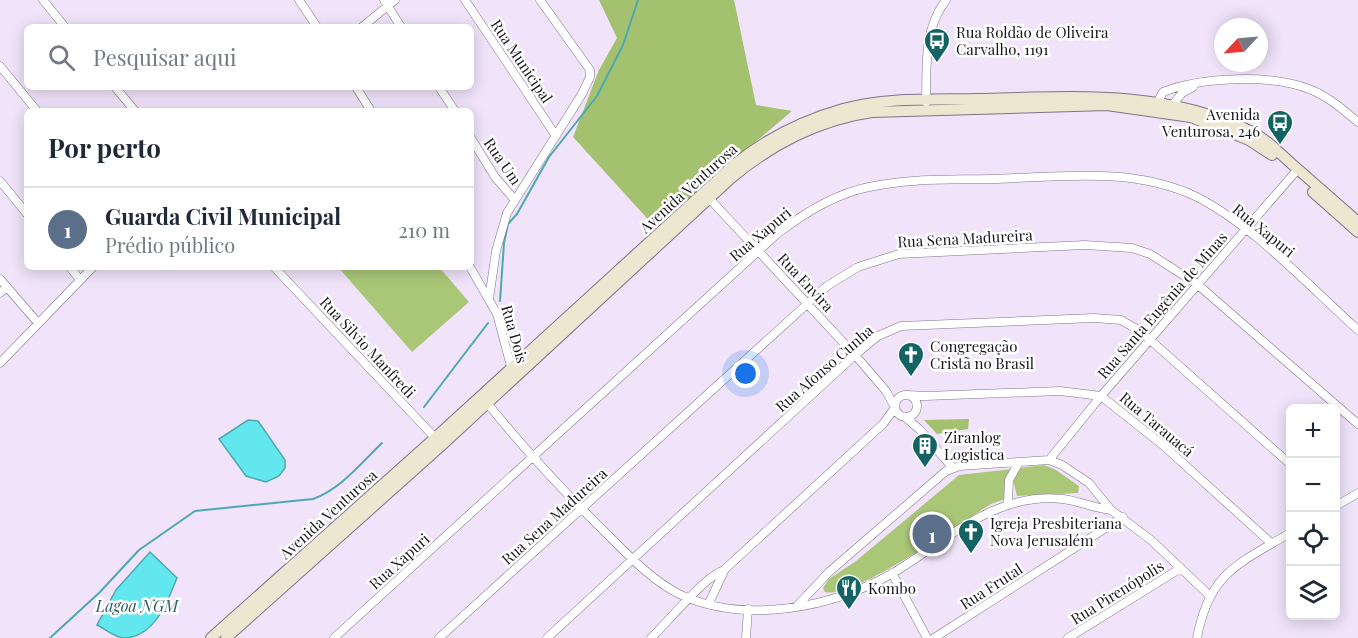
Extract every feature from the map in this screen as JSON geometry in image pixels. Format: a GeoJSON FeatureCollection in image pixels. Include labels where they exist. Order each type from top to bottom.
{"type":"FeatureCollection","features":[{"type":"Feature","properties":{"kind":"street"},"geometry":{"type":"LineString","coordinates":[[43,0],[63,24]]}},
{"type":"Feature","properties":{"kind":"street"},"geometry":{"type":"LineString","coordinates":[[299,0],[315,24]]}},
{"type":"Feature","properties":{"kind":"street"},"geometry":{"type":"LineString","coordinates":[[365,24],[386,3],[395,0]]}},
{"type":"Feature","properties":{"kind":"street","name":"Rua Municipal"},"geometry":{"type":"LineString","coordinates":[[465,0],[556,136]]}},
{"type":"Feature","properties":{"kind":"street"},"geometry":{"type":"LineString","coordinates":[[489,299],[501,228],[514,199],[585,88],[590,70],[540,0]]}},
{"type":"Feature","properties":{"kind":"street"},"geometry":{"type":"LineString","coordinates":[[926,104],[930,31],[934,17],[946,0]]}},
{"type":"Feature","properties":{"kind":"street"},"geometry":{"type":"LineString","coordinates":[[386,3],[399,24]]}},
{"type":"Feature","properties":{"kind":"street"},"geometry":{"type":"LineString","coordinates":[[0,66],[35,108]]}},
{"type":"Feature","properties":{"kind":"street"},"geometry":{"type":"LineString","coordinates":[[1156,106],[1163,92],[1199,83],[1271,80],[1293,84],[1326,97],[1358,122]]}},
{"type":"Feature","properties":{"kind":"street"},"geometry":{"type":"LineString","coordinates":[[1170,108],[1182,93],[1199,83]]}},
{"type":"Feature","properties":{"kind":"street"},"geometry":{"type":"LineString","coordinates":[[118,90],[132,108]]}},
{"type":"Feature","properties":{"kind":"street"},"geometry":{"type":"LineString","coordinates":[[358,90],[369,108]]}},
{"type":"Feature","properties":{"kind":"street"},"geometry":{"type":"LineString","coordinates":[[441,90],[453,108]]}},
{"type":"Feature","properties":{"kind":"street","name":"Avenida Venturosa"},"geometry":{"type":"LineString","coordinates":[[226,638],[706,196],[744,157],[813,118],[860,105],[1095,97],[1170,108],[1194,109],[1251,132],[1358,232]]}},
{"type":"Feature","properties":{"kind":"street","name":"Rua Um"},"geometry":{"type":"LineString","coordinates":[[474,143],[495,177],[514,199]]}},
{"type":"Feature","properties":{"kind":"street","name":"Avenida Venturosa"},"geometry":{"type":"LineString","coordinates":[[1296,172],[1358,222]]}},
{"type":"Feature","properties":{"kind":"street","name":"Rua Santa Eugênia de Minas"},"geometry":{"type":"LineString","coordinates":[[1049,460],[1197,284],[1296,172]]}},
{"type":"Feature","properties":{"kind":"street","name":"Rua Xapuri"},"geometry":{"type":"LineString","coordinates":[[334,638],[759,250],[796,219],[844,194],[868,187],[916,181],[1082,175],[1138,179],[1197,197],[1245,229],[1358,330]]}},
{"type":"Feature","properties":{"kind":"street"},"geometry":{"type":"LineString","coordinates":[[0,181],[24,210]]}},
{"type":"Feature","properties":{"kind":"street","name":"Rua Envira"},"geometry":{"type":"LineString","coordinates":[[706,196],[855,355],[886,391],[894,407],[907,416]]}},
{"type":"Feature","properties":{"kind":"street","name":"Rua Sena Madureira"},"geometry":{"type":"LineString","coordinates":[[439,638],[808,303],[841,276],[858,267],[899,254],[1085,245],[1132,248],[1150,254],[1197,284],[1358,424]]}},
{"type":"Feature","properties":{"kind":"street"},"geometry":{"type":"LineString","coordinates":[[73,270],[81,280]]}},
{"type":"Feature","properties":{"kind":"street"},"geometry":{"type":"LineString","coordinates":[[0,363],[90,270]]}},
{"type":"Feature","properties":{"kind":"street","name":"Rua Silvio Manfredi"},"geometry":{"type":"LineString","coordinates":[[277,270],[439,442]]}},
{"type":"Feature","properties":{"kind":"street","name":"Rua Dois"},"geometry":{"type":"LineString","coordinates":[[472,270],[500,323],[512,374]]}},
{"type":"Feature","properties":{"kind":"street"},"geometry":{"type":"LineString","coordinates":[[0,279],[38,323]]}},
{"type":"Feature","properties":{"kind":"street"},"geometry":{"type":"LineString","coordinates":[[0,293],[7,288]]}},
{"type":"Feature","properties":{"kind":"street","name":"Rua Afonso Cunha"},"geometry":{"type":"LineString","coordinates":[[547,638],[855,355],[889,330],[918,325],[1109,318],[1130,324],[1286,460]]}},
{"type":"Feature","properties":{"kind":"street","name":"Rua Envira"},"geometry":{"type":"LineString","coordinates":[[886,391],[898,397]]}},
{"type":"Feature","properties":{"kind":"street","name":"Rua Tarauacá"},"geometry":{"type":"LineString","coordinates":[[898,397],[1060,391],[1101,396],[1164,446],[1271,543]]}},
{"type":"Feature","properties":{"kind":"street"},"geometry":{"type":"LineString","coordinates":[[908,395],[917,404]]}},
{"type":"Feature","properties":{"kind":"street"},"geometry":{"type":"LineString","coordinates":[[884,424],[907,416],[926,396]]}},
{"type":"Feature","properties":{"kind":"street"},"geometry":{"type":"LineString","coordinates":[[651,638],[717,572],[725,569],[884,424],[898,397]]}},
{"type":"Feature","properties":{"kind":"street"},"geometry":{"type":"LineString","coordinates":[[484,400],[532,458],[634,560],[664,585],[691,598],[709,603],[748,609],[796,607],[849,594],[892,573],[977,518],[1008,503],[1062,499],[1111,510],[1123,517],[1209,595]]}},
{"type":"Feature","properties":{"kind":"street"},"geometry":{"type":"LineString","coordinates":[[907,416],[953,468]]}},
{"type":"Feature","properties":{"kind":"street","name":"Avenida Venturosa"},"geometry":{"type":"LineString","coordinates":[[212,638],[439,442]]}},
{"type":"Feature","properties":{"kind":"street"},"geometry":{"type":"LineString","coordinates":[[796,607],[829,572],[900,509],[939,476],[953,468],[1049,460],[1062,465],[1089,483],[1111,510]]}},
{"type":"Feature","properties":{"kind":"street"},"geometry":{"type":"LineString","coordinates":[[1008,503],[1010,480],[1018,464]]}},
{"type":"Feature","properties":{"kind":"street"},"geometry":{"type":"LineString","coordinates":[[1340,504],[1358,493]]}},
{"type":"Feature","properties":{"kind":"street","name":"Rua Frutal"},"geometry":{"type":"LineString","coordinates":[[934,638],[1123,517]]}},
{"type":"Feature","properties":{"kind":"street"},"geometry":{"type":"LineString","coordinates":[[1197,638],[1209,595],[1231,569],[1286,535]]}},
{"type":"Feature","properties":{"kind":"street","name":"Rua Pirenópolis"},"geometry":{"type":"LineString","coordinates":[[1068,638],[1181,568]]}},
{"type":"Feature","properties":{"kind":"street"},"geometry":{"type":"LineString","coordinates":[[709,603],[725,569]]}},
{"type":"Feature","properties":{"kind":"street"},"geometry":{"type":"LineString","coordinates":[[892,573],[927,638]]}},
{"type":"Feature","properties":{"kind":"street"},"geometry":{"type":"LineString","coordinates":[[746,638],[748,609]]}},
{"type":"Feature","properties":{"kind":"street"},"geometry":{"type":"LineString","coordinates":[[1199,628],[1202,638]]}},
{"type":"Feature","properties":{"kind":"green space"},"geometry":{"type":"Polygon","coordinates":[[[599,0],[734,0],[756,105],[792,111],[655,227],[573,137],[599,70],[617,38],[599,0]]]}},
{"type":"Feature","properties":{"kind":"green space"},"geometry":{"type":"Polygon","coordinates":[[[341,270],[442,270],[469,302],[412,352],[341,270]]]}},
{"type":"Feature","properties":{"kind":"green space"},"geometry":{"type":"Polygon","coordinates":[[[969,419],[968,429],[937,434],[924,420],[969,419]]]}},
{"type":"Feature","properties":{"kind":"green space"},"geometry":{"type":"Polygon","coordinates":[[[1044,465],[1056,470],[1079,486],[1078,493],[1017,496],[1013,480],[1019,468],[1044,465]]]}},
{"type":"Feature","properties":{"kind":"green space"},"geometry":{"type":"Polygon","coordinates":[[[1013,469],[1008,498],[991,504],[908,558],[859,584],[839,591],[825,592],[823,588],[829,579],[856,561],[959,475],[1013,469]]]}},
{"type":"Feature","properties":{"kind":"water"},"geometry":{"type":"Polygon","coordinates":[[[248,420],[258,421],[285,460],[285,468],[279,476],[266,482],[246,476],[219,439],[248,420]]]}},
{"type":"Feature","properties":{"kind":"water","name":"Lagoa NGM"},"geometry":{"type":"Polygon","coordinates":[[[150,552],[177,578],[164,607],[152,625],[144,632],[134,636],[123,638],[113,635],[97,625],[116,590],[150,552]]]}},
{"type":"Feature","properties":{"kind":"waterway"},"geometry":{"type":"LineString","coordinates":[[500,301],[504,243],[508,224],[517,214],[549,157],[597,96],[623,45],[638,0]]}},
{"type":"Feature","properties":{"kind":"waterway"},"geometry":{"type":"LineString","coordinates":[[424,407],[488,323]]}},
{"type":"Feature","properties":{"kind":"waterway"},"geometry":{"type":"LineString","coordinates":[[50,638],[100,592],[139,550],[195,511],[313,499],[342,482],[382,443]]}},
{"type":"Feature","properties":{"kind":"place","name":"Rua Roldão de Oliveira Carvalho, 1191"},"geometry":{"type":"Point","coordinates":[937,64]}},
{"type":"Feature","properties":{"kind":"place","name":"Avenida Venturosa, 246"},"geometry":{"type":"Point","coordinates":[1280,146]}},
{"type":"Feature","properties":{"kind":"place","name":"Congregação Cristã no Brasil"},"geometry":{"type":"Point","coordinates":[911,378]}},
{"type":"Feature","properties":{"kind":"place","name":"Ziranlog Logistica"},"geometry":{"type":"Point","coordinates":[925,469]}},
{"type":"Feature","properties":{"kind":"place","name":"Guarda Civil Municipal"},"geometry":{"type":"Point","coordinates":[932,534]}},
{"type":"Feature","properties":{"kind":"place","name":"Igreja Presbiteriana Nova Jerusalém"},"geometry":{"type":"Point","coordinates":[971,555]}},
{"type":"Feature","properties":{"kind":"place","name":"Kombo"},"geometry":{"type":"Point","coordinates":[849,611]}}]}
